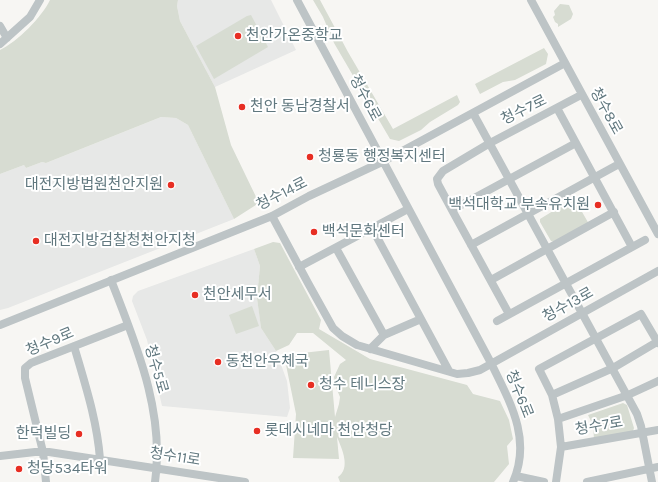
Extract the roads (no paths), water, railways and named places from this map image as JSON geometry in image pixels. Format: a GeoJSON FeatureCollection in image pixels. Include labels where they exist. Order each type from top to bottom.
{"type":"FeatureCollection","features":[{"type":"Feature","properties":{"kind":"street"},"geometry":{"type":"LineString","coordinates":[[0,44],[30,17],[40,0]]}},
{"type":"Feature","properties":{"kind":"street","name":"청수6로"},"geometry":{"type":"LineString","coordinates":[[297,0],[512,406],[520,438],[520,456],[514,479]]}},
{"type":"Feature","properties":{"kind":"street","name":"청수8로"},"geometry":{"type":"LineString","coordinates":[[531,0],[581,95],[658,234]]}},
{"type":"Feature","properties":{"kind":"street"},"geometry":{"type":"LineString","coordinates":[[0,26],[7,38]]}},
{"type":"Feature","properties":{"kind":"street","name":"청수14로"},"geometry":{"type":"LineString","coordinates":[[0,325],[272,216],[308,196],[382,162],[565,63]]}},
{"type":"Feature","properties":{"kind":"street"},"geometry":{"type":"LineString","coordinates":[[557,108],[581,95]]}},
{"type":"Feature","properties":{"kind":"street","name":"청수7로"},"geometry":{"type":"LineString","coordinates":[[509,314],[438,184],[437,178],[443,171],[490,143],[557,108],[632,247]]}},
{"type":"Feature","properties":{"kind":"street","name":"청수7로"},"geometry":{"type":"LineString","coordinates":[[473,113],[628,395],[637,414],[654,468],[652,482]]}},
{"type":"Feature","properties":{"kind":"street"},"geometry":{"type":"LineString","coordinates":[[452,210],[576,143]]}},
{"type":"Feature","properties":{"kind":"street"},"geometry":{"type":"LineString","coordinates":[[471,245],[619,164]]}},
{"type":"Feature","properties":{"kind":"street"},"geometry":{"type":"LineString","coordinates":[[299,267],[408,209]]}},
{"type":"Feature","properties":{"kind":"street"},"geometry":{"type":"LineString","coordinates":[[491,280],[614,212]]}},
{"type":"Feature","properties":{"kind":"street","name":"청수6로"},"geometry":{"type":"LineString","coordinates":[[272,216],[333,328],[349,340],[370,349],[457,374],[480,370],[491,364]]}},
{"type":"Feature","properties":{"kind":"street"},"geometry":{"type":"LineString","coordinates":[[372,228],[449,371]]}},
{"type":"Feature","properties":{"kind":"street"},"geometry":{"type":"LineString","coordinates":[[497,321],[645,240]]}},
{"type":"Feature","properties":{"kind":"street"},"geometry":{"type":"LineString","coordinates":[[336,248],[384,335]]}},
{"type":"Feature","properties":{"kind":"street","name":"청수13로"},"geometry":{"type":"LineString","coordinates":[[491,364],[658,271]]}},
{"type":"Feature","properties":{"kind":"street","name":"청수5로"},"geometry":{"type":"LineString","coordinates":[[111,280],[142,362],[150,391],[158,453],[155,482]]}},
{"type":"Feature","properties":{"kind":"street"},"geometry":{"type":"LineString","coordinates":[[552,395],[613,368],[658,343],[641,314],[539,369],[552,395],[558,419],[561,447],[556,482]]}},
{"type":"Feature","properties":{"kind":"street"},"geometry":{"type":"LineString","coordinates":[[370,349],[384,335],[421,319]]}},
{"type":"Feature","properties":{"kind":"street","name":"청수9로"},"geometry":{"type":"LineString","coordinates":[[46,482],[43,452],[25,378],[25,368],[31,363],[128,326]]}},
{"type":"Feature","properties":{"kind":"street"},"geometry":{"type":"LineString","coordinates":[[74,346],[90,400],[99,442],[100,459]]}},
{"type":"Feature","properties":{"kind":"street","name":"청수7로"},"geometry":{"type":"LineString","coordinates":[[558,419],[628,395],[657,383]]}},
{"type":"Feature","properties":{"kind":"street","name":"청수7로"},"geometry":{"type":"LineString","coordinates":[[561,447],[658,430]]}},
{"type":"Feature","properties":{"kind":"street","name":"청수11로"},"geometry":{"type":"LineString","coordinates":[[0,456],[43,452],[100,459],[245,482]]}},
{"type":"Feature","properties":{"kind":"street"},"geometry":{"type":"LineString","coordinates":[[587,482],[654,468]]}},
{"type":"Feature","properties":{"kind":"street"},"geometry":{"type":"LineString","coordinates":[[514,479],[544,482]]}},
{"type":"Feature","properties":{"kind":"place","name":"천안가온중학교"},"geometry":{"type":"Point","coordinates":[238,36]}},
{"type":"Feature","properties":{"kind":"place","name":"천안 동남경찰서"},"geometry":{"type":"Point","coordinates":[242,107]}},
{"type":"Feature","properties":{"kind":"place","name":"청룡동 행정복지센터"},"geometry":{"type":"Point","coordinates":[310,157]}},
{"type":"Feature","properties":{"kind":"place","name":"대전지방법원천안지원"},"geometry":{"type":"Point","coordinates":[171,185]}},
{"type":"Feature","properties":{"kind":"place","name":"백석대학교 부속유치원"},"geometry":{"type":"Point","coordinates":[598,205]}},
{"type":"Feature","properties":{"kind":"place","name":"백석문화센터"},"geometry":{"type":"Point","coordinates":[314,232]}},
{"type":"Feature","properties":{"kind":"place","name":"대전지방검찰청천안지청"},"geometry":{"type":"Point","coordinates":[36,241]}},
{"type":"Feature","properties":{"kind":"place","name":"천안세무서"},"geometry":{"type":"Point","coordinates":[195,295]}},
{"type":"Feature","properties":{"kind":"place","name":"동천안우체국"},"geometry":{"type":"Point","coordinates":[218,362]}},
{"type":"Feature","properties":{"kind":"place","name":"청수 테니스장"},"geometry":{"type":"Point","coordinates":[311,385]}},
{"type":"Feature","properties":{"kind":"place","name":"롯데시네마 천안청당"},"geometry":{"type":"Point","coordinates":[257,431]}},
{"type":"Feature","properties":{"kind":"place","name":"한덕빌딩"},"geometry":{"type":"Point","coordinates":[79,434]}},
{"type":"Feature","properties":{"kind":"place","name":"청당534타워"},"geometry":{"type":"Point","coordinates":[19,469]}}]}
